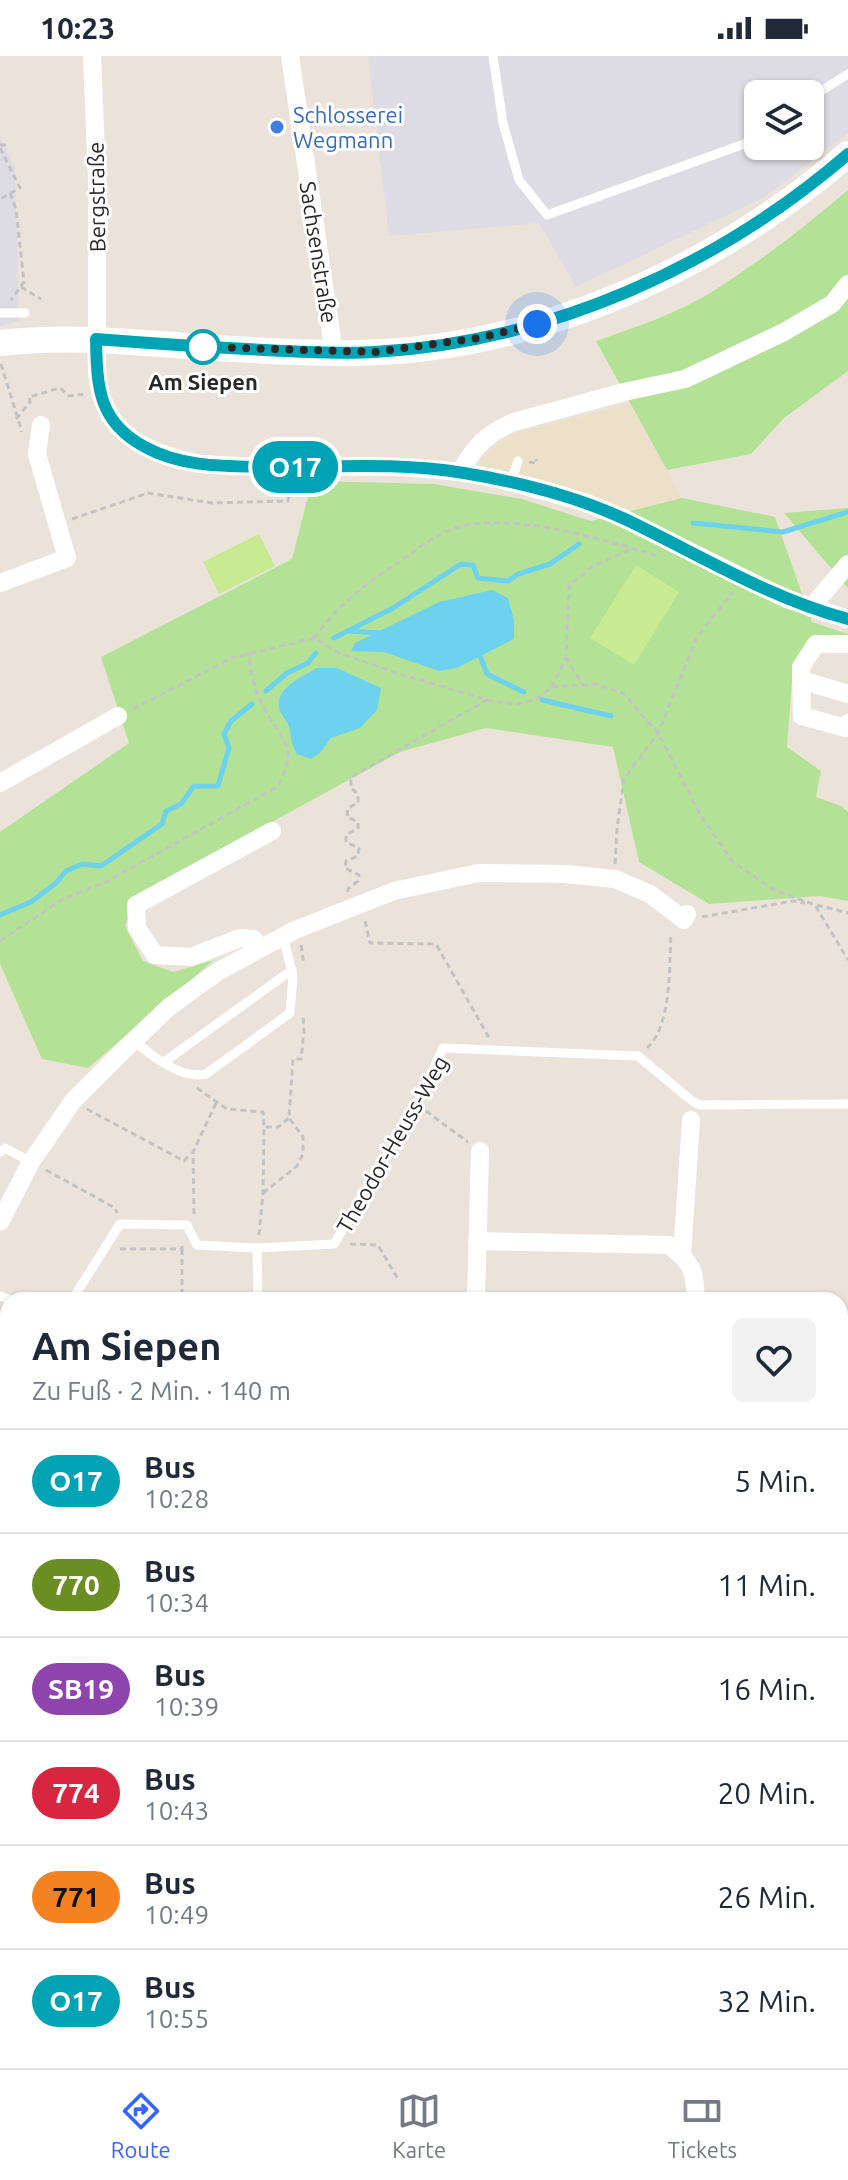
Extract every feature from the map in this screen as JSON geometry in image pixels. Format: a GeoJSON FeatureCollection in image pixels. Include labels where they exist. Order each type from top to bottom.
{"type":"FeatureCollection","features":[{"type":"Feature","properties":{"kind":"street","name":"Bergstraße"},"geometry":{"type":"LineString","coordinates":[[92,56],[87,97],[97,177],[96,339],[99,392]]}},
{"type":"Feature","properties":{"kind":"street","name":"Sachsenstraße"},"geometry":{"type":"LineString","coordinates":[[290,56],[334,353]]}},
{"type":"Feature","properties":{"kind":"street"},"geometry":{"type":"LineString","coordinates":[[0,343],[43,337],[334,353],[375,352],[479,338],[590,307],[677,270],[768,217],[848,154]]}},
{"type":"Feature","properties":{"kind":"street"},"geometry":{"type":"LineString","coordinates":[[460,472],[482,440],[496,429],[624,392],[685,379],[784,332],[832,304],[848,284]]}},
{"type":"Feature","properties":{"kind":"street"},"geometry":{"type":"LineString","coordinates":[[99,392],[102,404],[122,431],[146,448],[161,454],[200,464],[358,466],[460,472],[511,482],[587,503],[625,519],[744,581],[848,619]]}},
{"type":"Feature","properties":{"kind":"street"},"geometry":{"type":"LineString","coordinates":[[0,583],[67,558],[37,454],[41,425]]}},
{"type":"Feature","properties":{"kind":"street"},"geometry":{"type":"LineString","coordinates":[[811,608],[848,564]]}},
{"type":"Feature","properties":{"kind":"street"},"geometry":{"type":"LineString","coordinates":[[848,644],[816,644],[801,667],[802,716],[846,728],[848,723]]}},
{"type":"Feature","properties":{"kind":"street"},"geometry":{"type":"LineString","coordinates":[[801,680],[848,694]]}},
{"type":"Feature","properties":{"kind":"street"},"geometry":{"type":"LineString","coordinates":[[0,783],[118,716]]}},
{"type":"Feature","properties":{"kind":"street"},"geometry":{"type":"LineString","coordinates":[[261,947],[253,939],[240,938],[191,957],[155,955],[137,928],[136,905],[272,831]]}},
{"type":"Feature","properties":{"kind":"street"},"geometry":{"type":"LineString","coordinates":[[0,1222],[31,1162],[73,1101],[169,1007],[219,971],[283,937],[394,891],[478,873],[565,874],[615,879],[650,894],[686,917]]}},
{"type":"Feature","properties":{"kind":"street"},"geometry":{"type":"LineString","coordinates":[[682,1255],[691,1111]]}},
{"type":"Feature","properties":{"kind":"street"},"geometry":{"type":"LineString","coordinates":[[476,1292],[480,1151]]}},
{"type":"Feature","properties":{"kind":"street"},"geometry":{"type":"LineString","coordinates":[[477,1241],[669,1245],[682,1255],[694,1271],[695,1292]]}},
{"type":"Feature","properties":{"kind":"lane"},"geometry":{"type":"LineString","coordinates":[[493,56],[503,123],[519,180],[547,215],[744,144]]}},
{"type":"Feature","properties":{"kind":"lane"},"geometry":{"type":"LineString","coordinates":[[824,89],[848,74]]}},
{"type":"Feature","properties":{"kind":"lane"},"geometry":{"type":"LineString","coordinates":[[1,313],[25,313]]}},
{"type":"Feature","properties":{"kind":"lane"},"geometry":{"type":"LineString","coordinates":[[511,482],[518,461]]}},
{"type":"Feature","properties":{"kind":"lane"},"geometry":{"type":"LineString","coordinates":[[134,1041],[164,1062],[198,1076],[206,1074],[277,1025],[290,1013],[292,970],[283,937]]}},
{"type":"Feature","properties":{"kind":"lane"},"geometry":{"type":"LineString","coordinates":[[164,1062],[292,970]]}},
{"type":"Feature","properties":{"kind":"lane","name":"Theodor-Heuss-Weg"},"geometry":{"type":"LineString","coordinates":[[187,1225],[197,1245],[257,1248],[334,1244],[417,1104],[443,1048],[638,1056]]}},
{"type":"Feature","properties":{"kind":"lane"},"geometry":{"type":"LineString","coordinates":[[638,1056],[691,1111],[700,1105],[848,1104]]}},
{"type":"Feature","properties":{"kind":"lane"},"geometry":{"type":"LineString","coordinates":[[0,1152],[5,1148],[31,1162]]}},
{"type":"Feature","properties":{"kind":"lane"},"geometry":{"type":"LineString","coordinates":[[77,1292],[120,1224],[187,1225]]}},
{"type":"Feature","properties":{"kind":"lane"},"geometry":{"type":"LineString","coordinates":[[257,1248],[258,1292]]}},
{"type":"Feature","properties":{"kind":"path"},"geometry":{"type":"LineString","coordinates":[[0,199],[20,188],[0,147],[10,145]]}},
{"type":"Feature","properties":{"kind":"path"},"geometry":{"type":"LineString","coordinates":[[1,313],[24,282],[16,209],[10,193]]}},
{"type":"Feature","properties":{"kind":"path"},"geometry":{"type":"LineString","coordinates":[[21,287],[41,299]]}},
{"type":"Feature","properties":{"kind":"path"},"geometry":{"type":"LineString","coordinates":[[0,361],[20,432],[41,425]]}},
{"type":"Feature","properties":{"kind":"path"},"geometry":{"type":"LineString","coordinates":[[16,419],[30,402],[29,397],[60,388],[69,396],[99,392]]}},
{"type":"Feature","properties":{"kind":"path"},"geometry":{"type":"LineString","coordinates":[[57,526],[148,493],[212,503],[288,501],[297,467]]}},
{"type":"Feature","properties":{"kind":"path"},"geometry":{"type":"LineString","coordinates":[[118,716],[218,664],[248,652],[314,638],[326,621],[356,592],[442,533],[461,527],[487,524],[559,530],[606,539],[661,557]]}},
{"type":"Feature","properties":{"kind":"path"},"geometry":{"type":"LineString","coordinates":[[552,687],[566,657],[569,585],[595,565],[634,548]]}},
{"type":"Feature","properties":{"kind":"path"},"geometry":{"type":"LineString","coordinates":[[615,879],[617,829],[624,779],[658,733],[697,637],[744,581]]}},
{"type":"Feature","properties":{"kind":"path"},"geometry":{"type":"LineString","coordinates":[[314,638],[330,649],[371,665],[487,700],[515,704],[528,702],[552,687],[582,684],[596,684],[623,693],[658,733],[700,814],[732,861],[772,889],[815,905],[848,960]]}},
{"type":"Feature","properties":{"kind":"path"},"geometry":{"type":"LineString","coordinates":[[0,941],[61,900],[106,882],[277,787],[289,767],[289,753],[260,700],[248,652]]}},
{"type":"Feature","properties":{"kind":"path"},"geometry":{"type":"LineString","coordinates":[[566,657],[582,684]]}},
{"type":"Feature","properties":{"kind":"path"},"geometry":{"type":"LineString","coordinates":[[474,1038],[488,1036],[436,944],[370,943],[360,904],[348,893],[359,875],[345,868],[346,861],[358,856],[359,848],[346,842],[346,835],[358,828],[358,822],[347,817],[348,808],[358,803],[358,794],[351,788],[351,777],[487,700]]}},
{"type":"Feature","properties":{"kind":"path"},"geometry":{"type":"LineString","coordinates":[[638,1056],[655,1040],[667,1001],[672,927],[686,917],[793,901],[848,913]]}},
{"type":"Feature","properties":{"kind":"path"},"geometry":{"type":"LineString","coordinates":[[263,1193],[297,1166],[303,1154],[303,1137],[289,1118],[293,1059],[301,1059],[303,1020]]}},
{"type":"Feature","properties":{"kind":"path"},"geometry":{"type":"LineString","coordinates":[[73,1101],[184,1161],[193,1152],[216,1103]]}},
{"type":"Feature","properties":{"kind":"path"},"geometry":{"type":"LineString","coordinates":[[417,1104],[480,1151]]}},
{"type":"Feature","properties":{"kind":"path"},"geometry":{"type":"LineString","coordinates":[[257,1248],[263,1193],[264,1127],[278,1127],[289,1118]]}},
{"type":"Feature","properties":{"kind":"path"},"geometry":{"type":"LineString","coordinates":[[182,1292],[182,1249],[187,1225],[194,1216],[193,1152]]}},
{"type":"Feature","properties":{"kind":"path"},"geometry":{"type":"LineString","coordinates":[[31,1162],[115,1208],[120,1224]]}},
{"type":"Feature","properties":{"kind":"path"},"geometry":{"type":"LineString","coordinates":[[334,1244],[378,1245],[399,1281]]}},
{"type":"Feature","properties":{"kind":"path"},"geometry":{"type":"LineString","coordinates":[[103,1249],[182,1249]]}},
{"type":"Feature","properties":{"kind":"shaded area"},"geometry":{"type":"Polygon","coordinates":[[[368,56],[848,56],[848,133],[824,151],[824,80],[744,80],[744,160],[813,160],[763,198],[576,287],[539,223],[389,236],[368,56]]]}},
{"type":"Feature","properties":{"kind":"shaded area"},"geometry":{"type":"Polygon","coordinates":[[[0,137],[15,167],[19,321],[0,326],[0,137]]]}},
{"type":"Feature","properties":{"kind":"shaded area"},"geometry":{"type":"Polygon","coordinates":[[[630,404],[682,498],[630,510],[574,490],[480,466],[479,461],[500,441],[516,433],[630,404]]]}},
{"type":"Feature","properties":{"kind":"green space"},"geometry":{"type":"Polygon","coordinates":[[[848,190],[848,371],[784,418],[751,454],[667,470],[596,341],[672,313],[715,290],[750,267],[848,190]]]}},
{"type":"Feature","properties":{"kind":"green space"},"geometry":{"type":"Polygon","coordinates":[[[312,481],[434,484],[522,499],[591,521],[682,498],[775,517],[812,622],[848,634],[848,642],[815,639],[793,666],[787,747],[821,771],[816,797],[841,806],[848,812],[848,901],[820,896],[709,904],[639,862],[613,747],[486,728],[400,752],[138,895],[125,926],[143,961],[173,972],[214,960],[88,1068],[42,1059],[0,964],[0,832],[129,743],[101,657],[292,559],[312,481]]]}},
{"type":"Feature","properties":{"kind":"green space"},"geometry":{"type":"Polygon","coordinates":[[[848,508],[848,588],[784,513],[848,508]]]}},
{"type":"Feature","properties":{"kind":"green space"},"geometry":{"type":"Polygon","coordinates":[[[259,534],[275,566],[219,594],[203,562],[259,534]]]}},
{"type":"Feature","properties":{"kind":"green space"},"geometry":{"type":"Polygon","coordinates":[[[636,565],[679,592],[634,665],[590,638],[636,565]]]}},
{"type":"Feature","properties":{"kind":"water"},"geometry":{"type":"Polygon","coordinates":[[[492,590],[508,598],[514,620],[514,639],[457,668],[439,671],[384,652],[351,651],[355,643],[439,602],[492,590]]]}},
{"type":"Feature","properties":{"kind":"water"},"geometry":{"type":"Polygon","coordinates":[[[317,668],[337,668],[381,688],[377,710],[360,728],[331,738],[311,759],[297,754],[279,700],[291,683],[317,668]]]}},
{"type":"Feature","properties":{"kind":"waterway"},"geometry":{"type":"LineString","coordinates":[[693,523],[783,532],[848,512]]}},
{"type":"Feature","properties":{"kind":"waterway"},"geometry":{"type":"LineString","coordinates":[[334,638],[393,608],[461,564],[473,565],[478,578],[508,581],[518,574],[550,564],[579,544]]}},
{"type":"Feature","properties":{"kind":"waterway"},"geometry":{"type":"LineString","coordinates":[[347,631],[381,633]]}},
{"type":"Feature","properties":{"kind":"waterway"},"geometry":{"type":"LineString","coordinates":[[478,650],[487,674],[524,692]]}},
{"type":"Feature","properties":{"kind":"waterway"},"geometry":{"type":"LineString","coordinates":[[266,691],[287,673],[308,663],[316,653]]}},
{"type":"Feature","properties":{"kind":"waterway"},"geometry":{"type":"LineString","coordinates":[[542,700],[611,716]]}},
{"type":"Feature","properties":{"kind":"waterway"},"geometry":{"type":"LineString","coordinates":[[0,915],[31,902],[66,871],[82,864],[101,866],[162,824],[166,811],[181,804],[194,786],[218,786],[229,748],[224,734],[231,721],[252,704]]}},
{"type":"Feature","properties":{"kind":"bus line","name":"O17"},"geometry":{"type":"LineString","coordinates":[[848,154],[768,217],[677,270],[590,307],[537,324],[479,338],[375,352],[203,347],[96,339],[102,404],[122,431],[146,448],[161,454],[200,464],[400,467],[495,478],[587,503],[625,519],[744,581],[786,599],[848,619]]}},
{"type":"Feature","properties":{"kind":"place","name":"Schlosserei Wegmann"},"geometry":{"type":"Point","coordinates":[277,127]}},
{"type":"Feature","properties":{"kind":"place","name":"Am Siepen"},"geometry":{"type":"Point","coordinates":[203,347]}},
{"type":"Feature","properties":{"kind":"route"},"geometry":{"type":"LineString","coordinates":[[203,347],[375,352],[479,338],[537,324]]}}]}
